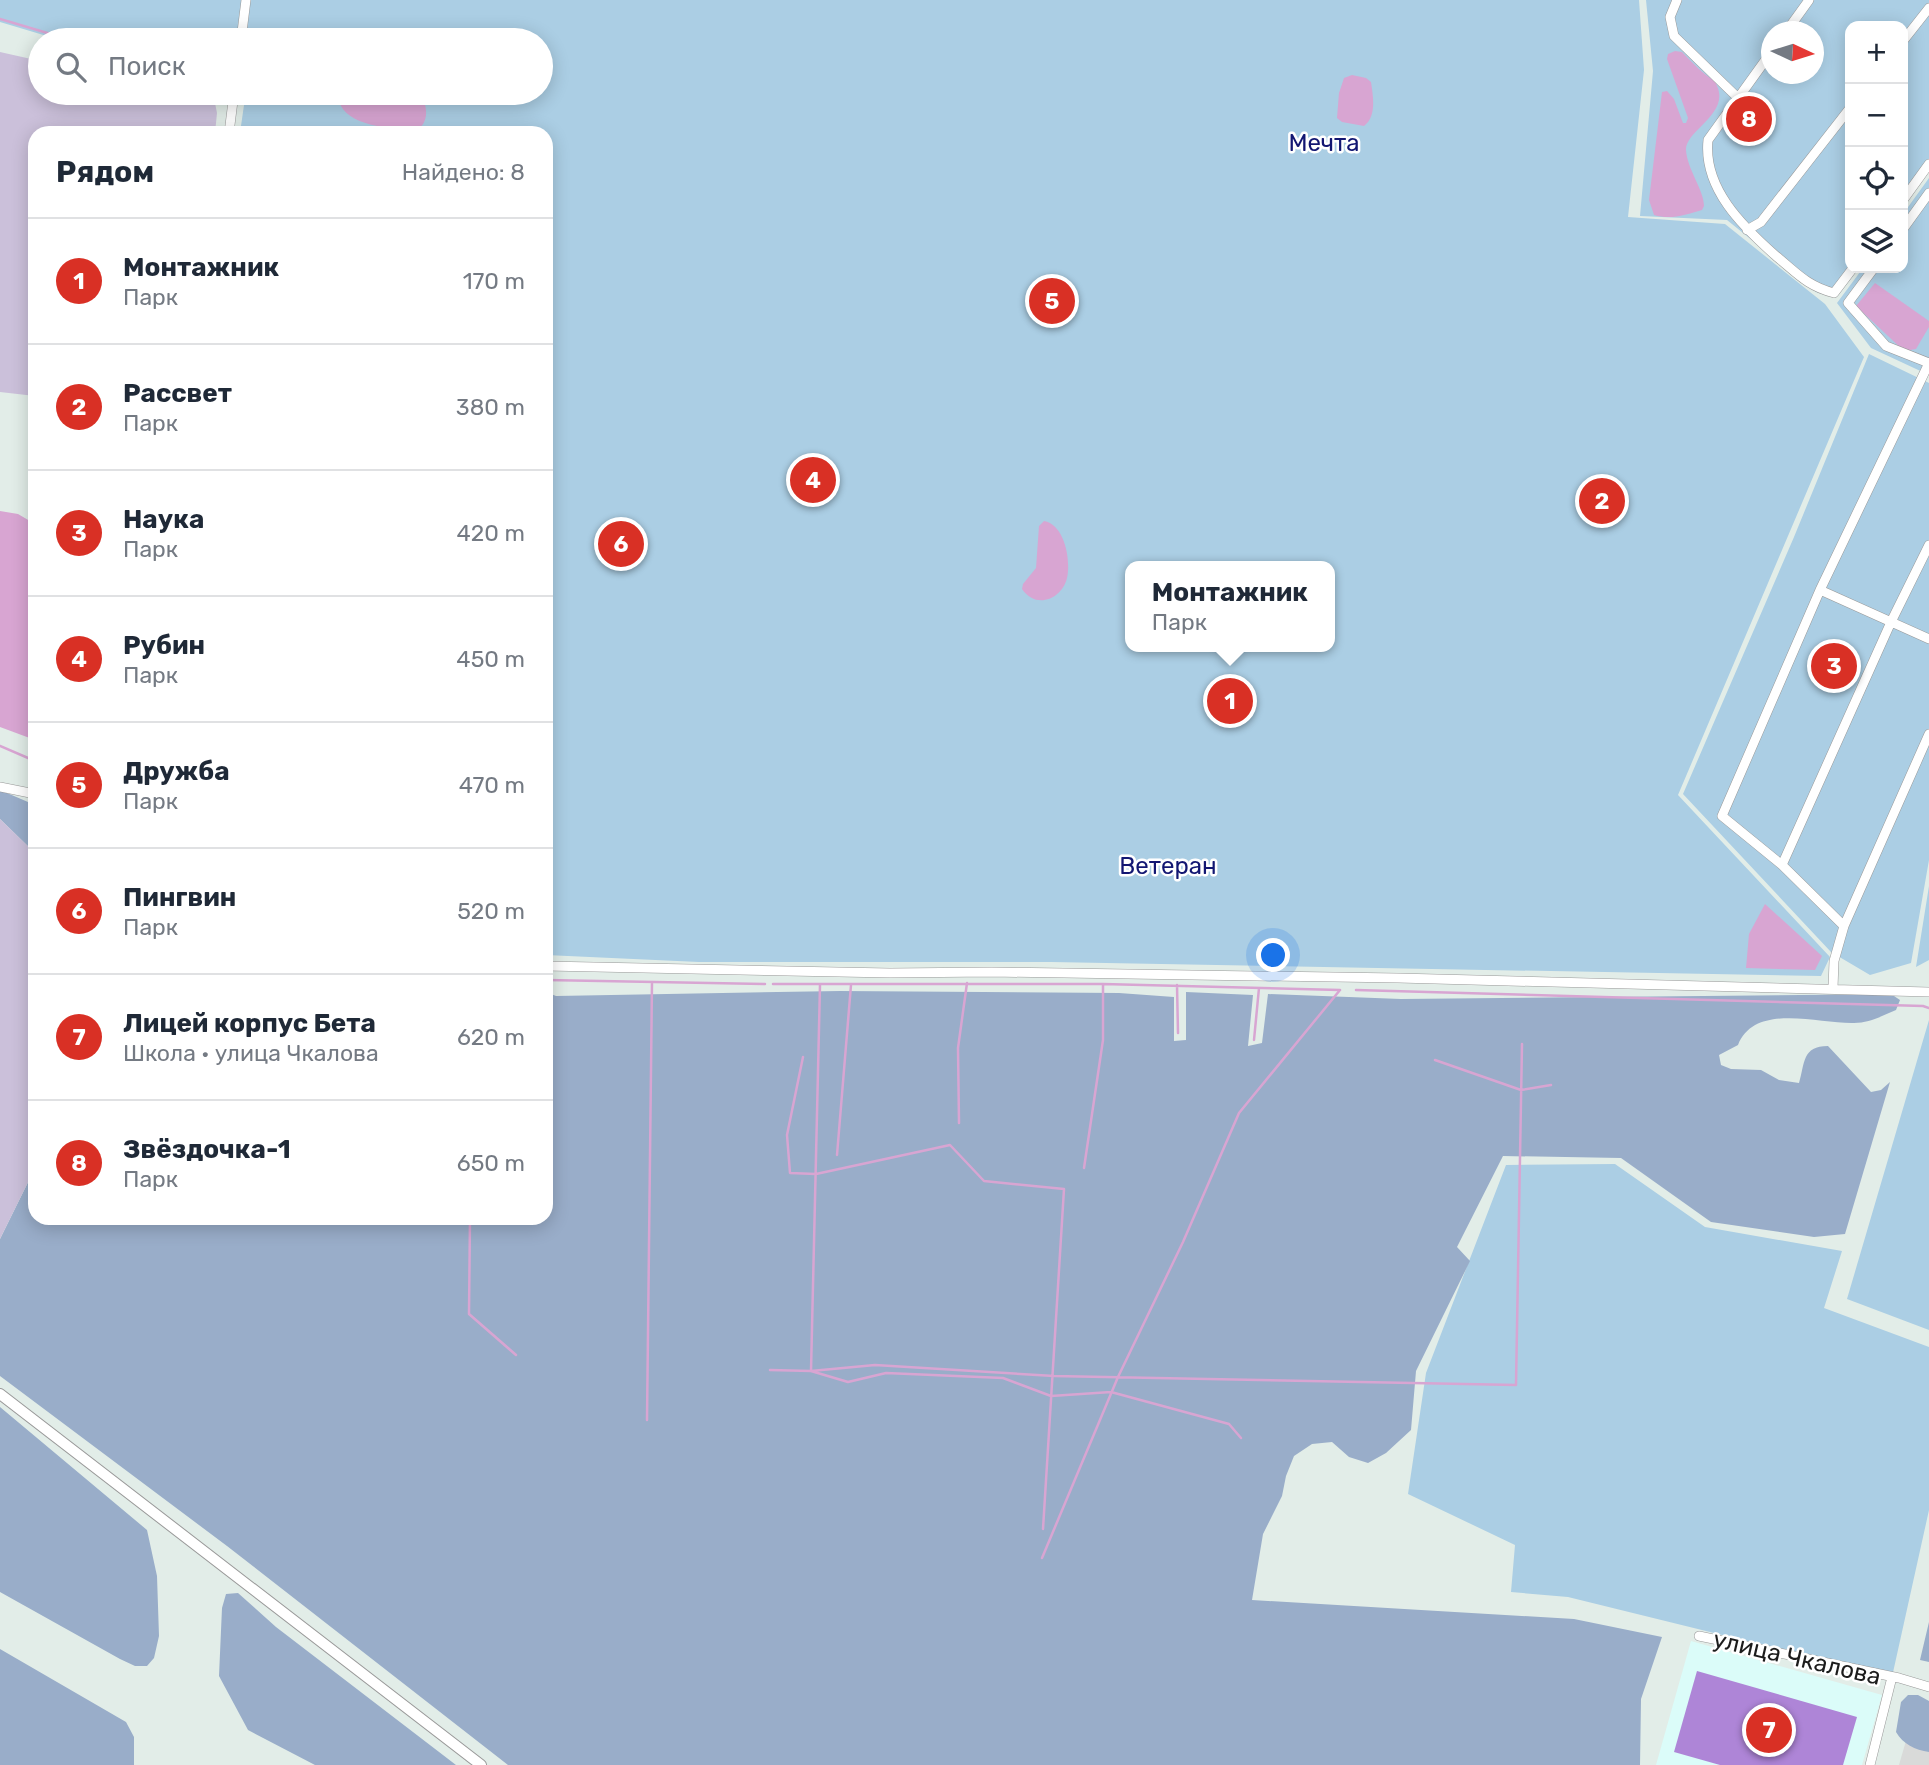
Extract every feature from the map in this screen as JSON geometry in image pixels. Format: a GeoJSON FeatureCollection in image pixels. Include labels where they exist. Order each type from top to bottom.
{"type":"FeatureCollection","features":[{"type":"Feature","properties":{"kind":"street"},"geometry":{"type":"LineString","coordinates":[[242,28],[246,0]]}},
{"type":"Feature","properties":{"kind":"street"},"geometry":{"type":"LineString","coordinates":[[1677,0],[1670,17],[1674,36],[1737,97]]}},
{"type":"Feature","properties":{"kind":"street"},"geometry":{"type":"LineString","coordinates":[[1794,21],[1810,0]]}},
{"type":"Feature","properties":{"kind":"street"},"geometry":{"type":"LineString","coordinates":[[1908,35],[1929,8]]}},
{"type":"Feature","properties":{"kind":"street"},"geometry":{"type":"LineString","coordinates":[[1761,65],[1708,140],[1706,157],[1711,174],[1724,199],[1746,230],[1814,288],[1834,293],[1849,273]]}},
{"type":"Feature","properties":{"kind":"street"},"geometry":{"type":"LineString","coordinates":[[230,126],[232,105]]}},
{"type":"Feature","properties":{"kind":"street"},"geometry":{"type":"LineString","coordinates":[[1746,230],[1761,222],[1845,114]]}},
{"type":"Feature","properties":{"kind":"street"},"geometry":{"type":"LineString","coordinates":[[1908,193],[1929,164]]}},
{"type":"Feature","properties":{"kind":"street"},"geometry":{"type":"LineString","coordinates":[[1908,222],[1929,193]]}},
{"type":"Feature","properties":{"kind":"street"},"geometry":{"type":"LineString","coordinates":[[1844,926],[1782,864],[1722,816],[1820,590],[1929,363],[1886,346],[1848,303],[1870,273]]}},
{"type":"Feature","properties":{"kind":"street"},"geometry":{"type":"LineString","coordinates":[[1782,864],[1891,622],[1929,545]]}},
{"type":"Feature","properties":{"kind":"street"},"geometry":{"type":"LineString","coordinates":[[1820,590],[1929,639]]}},
{"type":"Feature","properties":{"kind":"street"},"geometry":{"type":"LineString","coordinates":[[1833,988],[1834,961],[1844,926],[1929,734]]}},
{"type":"Feature","properties":{"kind":"street"},"geometry":{"type":"LineString","coordinates":[[0,787],[28,793]]}},
{"type":"Feature","properties":{"kind":"street"},"geometry":{"type":"LineString","coordinates":[[553,966],[877,973],[992,972],[1398,978],[1929,992]]}},
{"type":"Feature","properties":{"kind":"street"},"geometry":{"type":"LineString","coordinates":[[0,1395],[481,1765]]}},
{"type":"Feature","properties":{"kind":"street","name":"улица Чкалова"},"geometry":{"type":"LineString","coordinates":[[1699,1636],[1892,1677],[1870,1765]]}},
{"type":"Feature","properties":{"kind":"street"},"geometry":{"type":"LineString","coordinates":[[1892,1677],[1929,1687]]}},
{"type":"Feature","properties":{"kind":"shaded area"},"geometry":{"type":"Polygon","coordinates":[[[0,52],[28,58],[28,105],[215,105],[216,126],[28,126],[28,395],[0,392],[0,52]]]}},
{"type":"Feature","properties":{"kind":"shaded area"},"geometry":{"type":"Polygon","coordinates":[[[1682,52],[1714,81],[1719,96],[1713,114],[1692,136],[1686,150],[1704,206],[1696,212],[1666,217],[1654,215],[1649,200],[1662,92],[1667,91],[1674,99],[1683,123],[1686,123],[1688,118],[1667,59],[1668,54],[1682,52]]]}},
{"type":"Feature","properties":{"kind":"shaded area"},"geometry":{"type":"Polygon","coordinates":[[[1352,75],[1371,82],[1372,111],[1364,126],[1342,122],[1337,118],[1339,93],[1344,78],[1352,75]]]}},
{"type":"Feature","properties":{"kind":"shaded area"},"geometry":{"type":"Polygon","coordinates":[[[341,105],[425,105],[426,115],[421,126],[380,126],[360,121],[343,110],[341,105]]]}},
{"type":"Feature","properties":{"kind":"shaded area"},"geometry":{"type":"Polygon","coordinates":[[[1875,283],[1929,321],[1929,327],[1916,349],[1904,351],[1856,306],[1875,283]]]}},
{"type":"Feature","properties":{"kind":"shaded area"},"geometry":{"type":"Polygon","coordinates":[[[0,511],[18,514],[28,520],[28,737],[0,727],[0,511]]]}},
{"type":"Feature","properties":{"kind":"shaded area"},"geometry":{"type":"Polygon","coordinates":[[[1044,521],[1057,529],[1062,536],[1068,571],[1060,592],[1041,600],[1034,599],[1022,589],[1036,568],[1039,526],[1044,521]]]}},
{"type":"Feature","properties":{"kind":"shaded area"},"geometry":{"type":"Polygon","coordinates":[[[0,790],[28,802],[28,846],[0,819],[0,790]]]}},
{"type":"Feature","properties":{"kind":"shaded area"},"geometry":{"type":"Polygon","coordinates":[[[0,819],[28,846],[28,1182],[0,1239],[0,819]]]}},
{"type":"Feature","properties":{"kind":"shaded area"},"geometry":{"type":"Polygon","coordinates":[[[1765,904],[1822,956],[1815,970],[1746,968],[1749,934],[1765,904]]]}},
{"type":"Feature","properties":{"kind":"shaded area"},"geometry":{"type":"Polygon","coordinates":[[[840,991],[1119,993],[1174,997],[1174,1041],[1186,1040],[1186,992],[1253,995],[1248,1046],[1262,1043],[1268,994],[1401,999],[1891,994],[1900,1000],[1896,1010],[1865,1022],[1773,1019],[1746,1032],[1738,1045],[1719,1055],[1721,1065],[1731,1069],[1761,1070],[1779,1080],[1799,1083],[1809,1052],[1828,1046],[1871,1092],[1881,1090],[1890,1082],[1845,1234],[1814,1237],[1711,1222],[1621,1158],[1503,1156],[1457,1247],[1470,1261],[1416,1371],[1411,1430],[1386,1453],[1368,1463],[1349,1457],[1332,1442],[1312,1444],[1294,1456],[1282,1496],[1263,1534],[1252,1600],[1574,1619],[1662,1637],[1641,1699],[1640,1765],[508,1765],[227,1546],[0,1376],[0,1239],[28,1182],[28,1225],[553,1225],[553,995],[840,991]]]}},
{"type":"Feature","properties":{"kind":"shaded area"},"geometry":{"type":"Polygon","coordinates":[[[0,1407],[147,1530],[157,1576],[159,1636],[154,1658],[147,1666],[135,1666],[120,1659],[0,1592],[0,1407]]]}},
{"type":"Feature","properties":{"kind":"shaded area"},"geometry":{"type":"Polygon","coordinates":[[[238,1593],[276,1627],[456,1765],[315,1765],[248,1730],[219,1676],[222,1608],[226,1594],[238,1593]]]}},
{"type":"Feature","properties":{"kind":"shaded area"},"geometry":{"type":"Polygon","coordinates":[[[1929,1622],[1929,1662],[1920,1660],[1929,1622]]]}},
{"type":"Feature","properties":{"kind":"shaded area"},"geometry":{"type":"Polygon","coordinates":[[[1691,1641],[1882,1695],[1862,1765],[1656,1765],[1691,1641]]]}},
{"type":"Feature","properties":{"kind":"shaded area"},"geometry":{"type":"Polygon","coordinates":[[[0,1649],[126,1722],[134,1737],[134,1765],[0,1765],[0,1649]]]}},
{"type":"Feature","properties":{"kind":"shaded area"},"geometry":{"type":"Polygon","coordinates":[[[1697,1671],[1857,1717],[1843,1765],[1720,1765],[1674,1752],[1697,1671]]]}},
{"type":"Feature","properties":{"kind":"shaded area"},"geometry":{"type":"Polygon","coordinates":[[[1908,1695],[1918,1695],[1929,1701],[1929,1752],[1910,1746],[1896,1732],[1901,1702],[1908,1695]]]}},
{"type":"Feature","properties":{"kind":"shaded area"},"geometry":{"type":"Polygon","coordinates":[[[1918,1699],[1929,1702],[1929,1765],[1899,1765],[1918,1699]]]}},
{"type":"Feature","properties":{"kind":"green space"},"geometry":{"type":"Polygon","coordinates":[[[0,0],[1639,0],[1644,70],[1628,217],[1725,224],[1825,304],[1864,357],[1678,795],[1830,957],[1821,976],[1051,962],[699,962],[553,955],[553,126],[241,126],[244,105],[553,105],[553,28],[28,28],[28,30],[0,22],[0,0]]]}},
{"type":"Feature","properties":{"kind":"green space"},"geometry":{"type":"Polygon","coordinates":[[[1646,0],[1929,0],[1929,165],[1908,194],[1908,21],[1845,21],[1847,273],[1832,297],[1816,292],[1727,220],[1640,216],[1653,71],[1646,0]]]}},
{"type":"Feature","properties":{"kind":"green space"},"geometry":{"type":"Polygon","coordinates":[[[1929,178],[1929,375],[1871,348],[1837,303],[1859,273],[1908,273],[1908,207],[1929,178]]]}},
{"type":"Feature","properties":{"kind":"green space"},"geometry":{"type":"Polygon","coordinates":[[[1869,354],[1929,383],[1929,860],[1911,963],[1870,975],[1831,952],[1683,794],[1794,537],[1869,354]]]}},
{"type":"Feature","properties":{"kind":"green space"},"geometry":{"type":"Polygon","coordinates":[[[1929,886],[1929,960],[1916,967],[1929,886]]]}},
{"type":"Feature","properties":{"kind":"green space"},"geometry":{"type":"Polygon","coordinates":[[[1929,1020],[1929,1330],[1847,1299],[1929,1020]]]}},
{"type":"Feature","properties":{"kind":"green space"},"geometry":{"type":"Polygon","coordinates":[[[1615,1164],[1705,1227],[1842,1251],[1824,1308],[1929,1347],[1929,1510],[1892,1677],[1568,1597],[1511,1592],[1515,1545],[1408,1494],[1426,1373],[1506,1165],[1615,1164]]]}},
{"type":"Feature","properties":{"kind":"waterway"},"geometry":{"type":"LineString","coordinates":[[0,19],[30,28]]}},
{"type":"Feature","properties":{"kind":"waterway"},"geometry":{"type":"LineString","coordinates":[[0,746],[28,758]]}},
{"type":"Feature","properties":{"kind":"waterway"},"geometry":{"type":"LineString","coordinates":[[553,980],[765,984]]}},
{"type":"Feature","properties":{"kind":"waterway"},"geometry":{"type":"LineString","coordinates":[[647,1420],[652,982]]}},
{"type":"Feature","properties":{"kind":"waterway"},"geometry":{"type":"LineString","coordinates":[[959,1123],[958,1048],[967,983]]}},
{"type":"Feature","properties":{"kind":"waterway"},"geometry":{"type":"LineString","coordinates":[[773,984],[1103,984],[1340,990]]}},
{"type":"Feature","properties":{"kind":"waterway"},"geometry":{"type":"LineString","coordinates":[[1084,1168],[1103,1040],[1103,984]]}},
{"type":"Feature","properties":{"kind":"waterway"},"geometry":{"type":"LineString","coordinates":[[820,985],[811,1371],[848,1382],[886,1373],[1003,1378],[1051,1396],[1111,1392],[1229,1424],[1241,1438]]}},
{"type":"Feature","properties":{"kind":"waterway"},"geometry":{"type":"LineString","coordinates":[[837,1155],[851,985]]}},
{"type":"Feature","properties":{"kind":"waterway"},"geometry":{"type":"LineString","coordinates":[[1177,985],[1178,1033]]}},
{"type":"Feature","properties":{"kind":"waterway"},"geometry":{"type":"LineString","coordinates":[[1254,1040],[1259,988]]}},
{"type":"Feature","properties":{"kind":"waterway"},"geometry":{"type":"LineString","coordinates":[[1042,1558],[1118,1377],[1183,1242],[1239,1113],[1340,990]]}},
{"type":"Feature","properties":{"kind":"waterway"},"geometry":{"type":"LineString","coordinates":[[1356,990],[1929,1008]]}},
{"type":"Feature","properties":{"kind":"waterway"},"geometry":{"type":"LineString","coordinates":[[770,1370],[811,1371],[875,1365],[1054,1376],[1516,1385],[1522,1044]]}},
{"type":"Feature","properties":{"kind":"waterway"},"geometry":{"type":"LineString","coordinates":[[803,1057],[787,1135],[790,1173],[816,1174],[950,1145],[984,1181],[1064,1189],[1043,1529]]}},
{"type":"Feature","properties":{"kind":"waterway"},"geometry":{"type":"LineString","coordinates":[[1435,1060],[1521,1090],[1551,1085]]}},
{"type":"Feature","properties":{"kind":"waterway"},"geometry":{"type":"LineString","coordinates":[[470,1225],[469,1314],[516,1355]]}},
{"type":"Feature","properties":{"kind":"place","name":"Звёздочка-1"},"geometry":{"type":"Point","coordinates":[1749,119]}},
{"type":"Feature","properties":{"kind":"place","name":"Дружба"},"geometry":{"type":"Point","coordinates":[1052,301]}},
{"type":"Feature","properties":{"kind":"place","name":"Рубин"},"geometry":{"type":"Point","coordinates":[813,480]}},
{"type":"Feature","properties":{"kind":"place","name":"Рассвет"},"geometry":{"type":"Point","coordinates":[1602,501]}},
{"type":"Feature","properties":{"kind":"place","name":"Пингвин"},"geometry":{"type":"Point","coordinates":[621,544]}},
{"type":"Feature","properties":{"kind":"place","name":"Наука"},"geometry":{"type":"Point","coordinates":[1834,666]}},
{"type":"Feature","properties":{"kind":"place","name":"Монтажник"},"geometry":{"type":"Point","coordinates":[1230,701]}},
{"type":"Feature","properties":{"kind":"place","name":"Лицей корпус Бета"},"geometry":{"type":"Point","coordinates":[1769,1730]}},
{"type":"Feature","properties":{"kind":"park label","name":"Мечта"},"geometry":{"type":"Point","coordinates":[1324,143]}},
{"type":"Feature","properties":{"kind":"park label","name":"Ветеран"},"geometry":{"type":"Point","coordinates":[1168,866]}}]}
